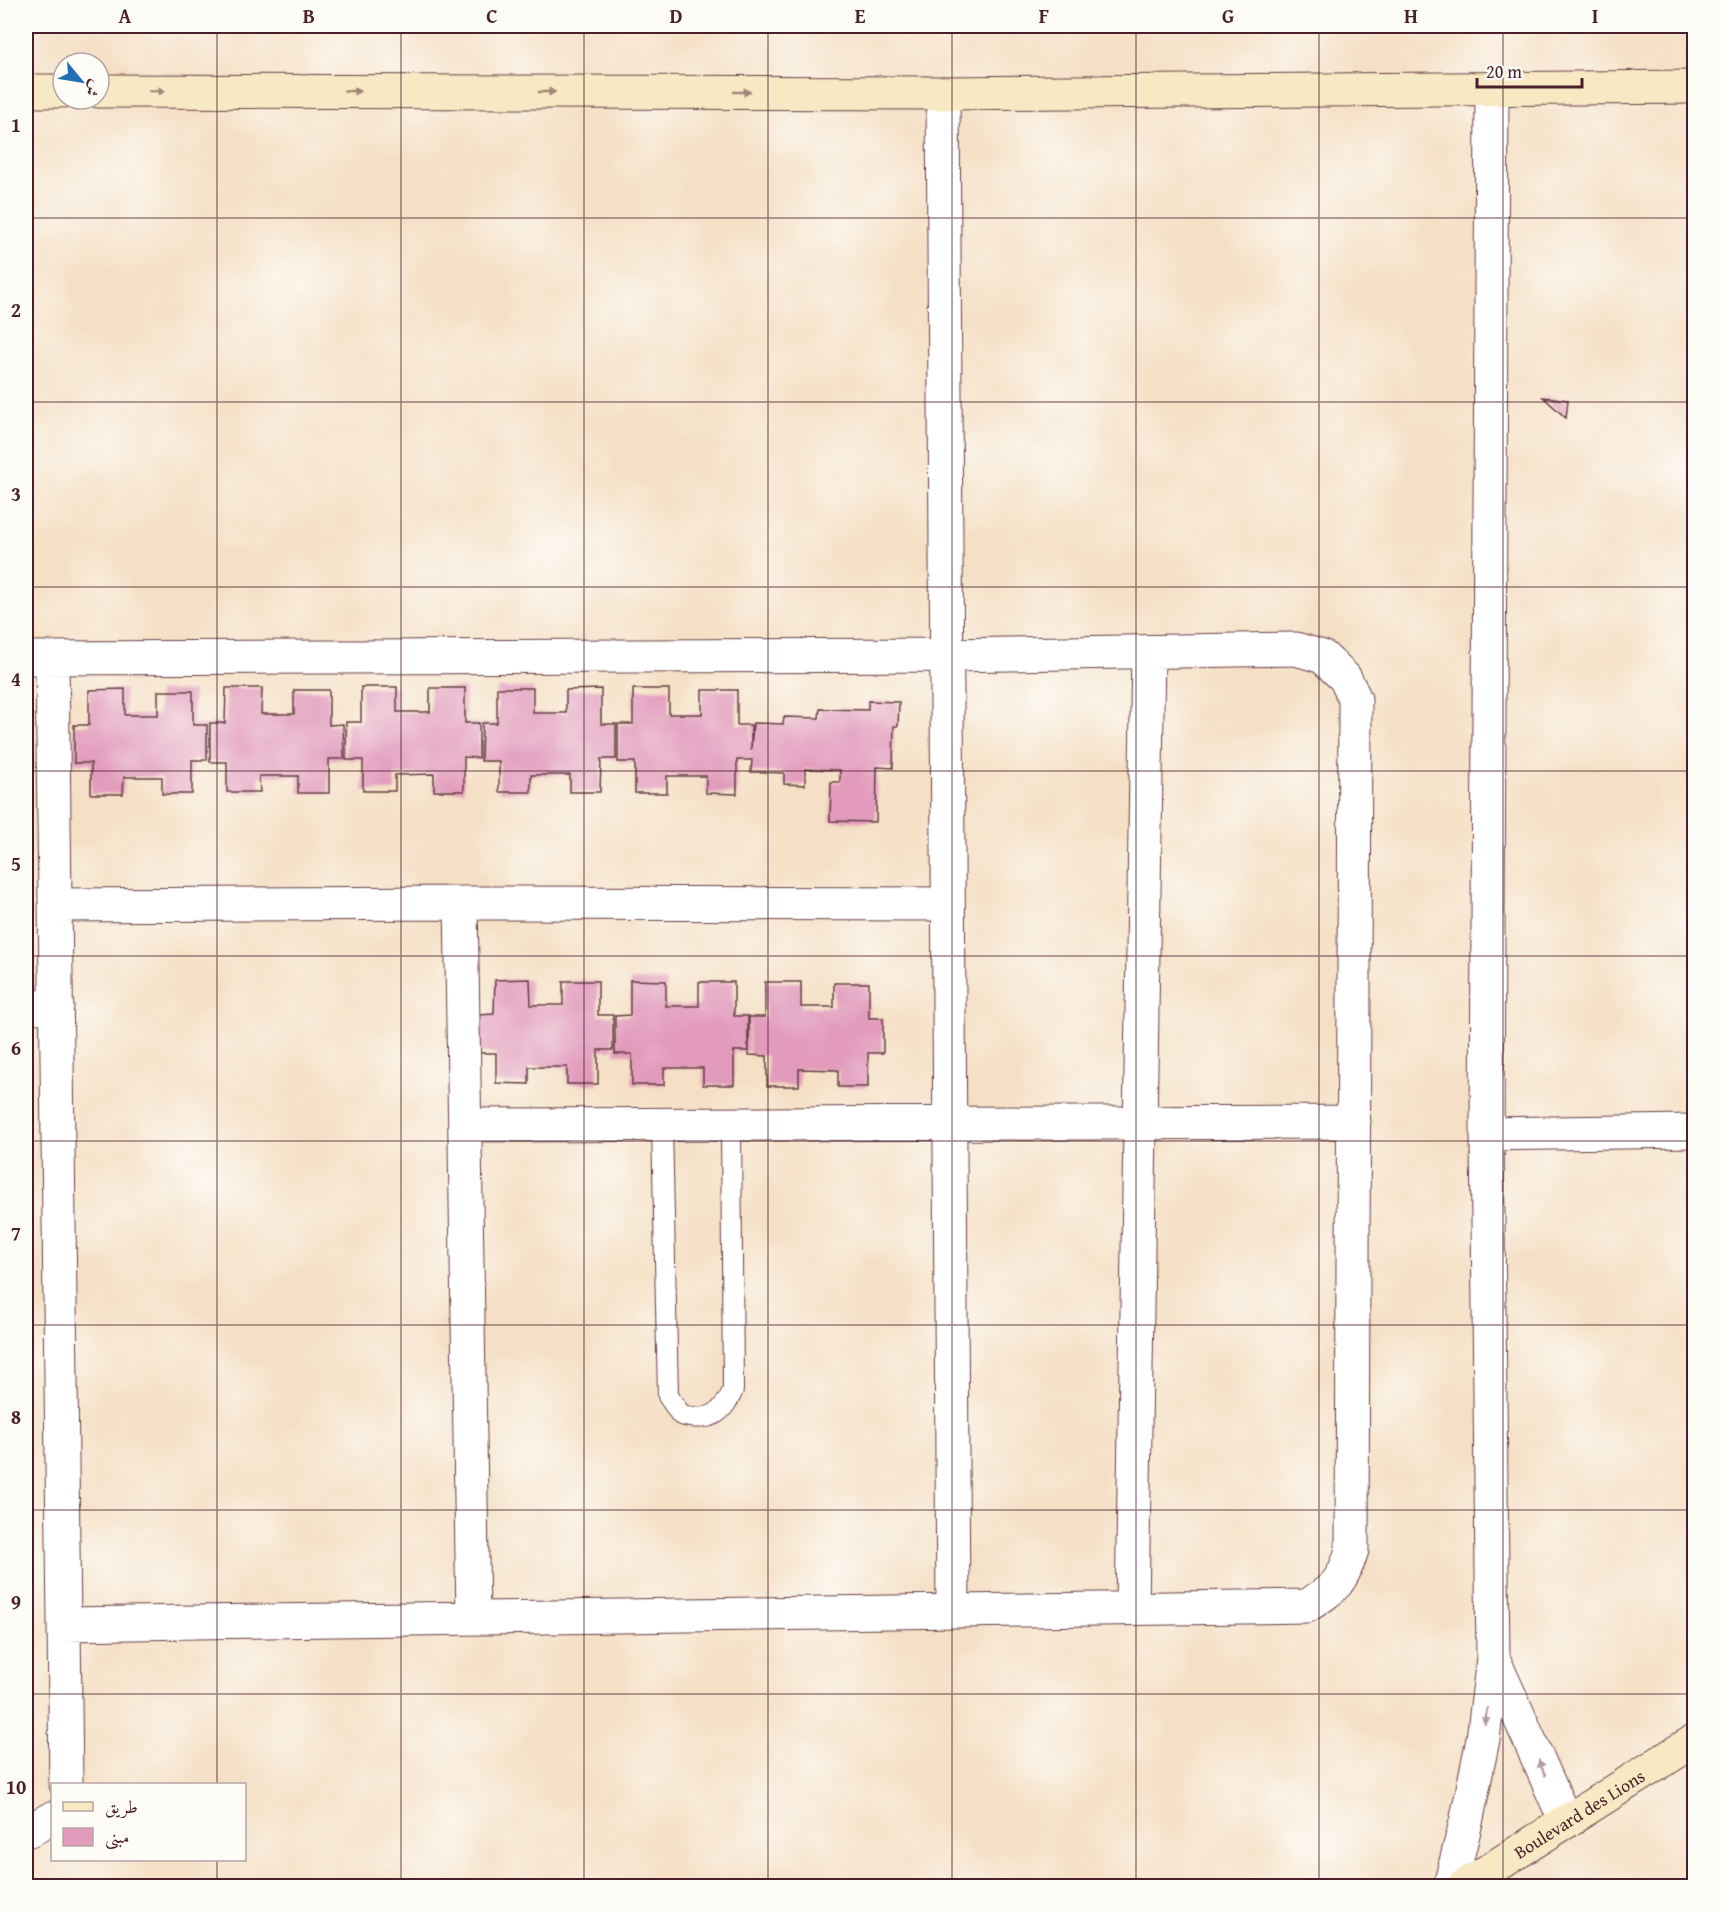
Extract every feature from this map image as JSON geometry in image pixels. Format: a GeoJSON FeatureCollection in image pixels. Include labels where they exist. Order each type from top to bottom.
{"type":"FeatureCollection","features":[{"type":"Feature","properties":{"kind":"main road"},"geometry":{"type":"LineString","coordinates":[[111,91],[943,93],[1695,87]]}},
{"type":"Feature","properties":{"kind":"main road"},"geometry":{"type":"LineString","coordinates":[[26,91],[51,91]]}},
{"type":"Feature","properties":{"kind":"main road","name":"Boulevard des Lions"},"geometry":{"type":"LineString","coordinates":[[1464,1887],[1695,1741]]}},
{"type":"Feature","properties":{"kind":"street"},"geometry":{"type":"LineString","coordinates":[[1450,1887],[1483,1739],[1493,1658],[1487,1134],[1492,88]]}},
{"type":"Feature","properties":{"kind":"street"},"geometry":{"type":"LineString","coordinates":[[943,93],[953,1611]]}},
{"type":"Feature","properties":{"kind":"street"},"geometry":{"type":"LineString","coordinates":[[64,1623],[1307,1606],[1331,1590],[1345,1573],[1352,1550],[1355,699],[1346,678],[1323,657],[1296,649],[946,655],[39,658],[56,905],[41,1006],[64,1623],[66,1783]]}},
{"type":"Feature","properties":{"kind":"street"},"geometry":{"type":"LineString","coordinates":[[1132,1608],[1148,652]]}},
{"type":"Feature","properties":{"kind":"street"},"geometry":{"type":"LineString","coordinates":[[461,903],[473,1618]]}},
{"type":"Feature","properties":{"kind":"street"},"geometry":{"type":"LineString","coordinates":[[56,905],[948,904]]}},
{"type":"Feature","properties":{"kind":"street"},"geometry":{"type":"LineString","coordinates":[[465,1125],[1354,1122]]}},
{"type":"Feature","properties":{"kind":"street"},"geometry":{"type":"LineString","coordinates":[[1487,1134],[1695,1131]]}},
{"type":"Feature","properties":{"kind":"street"},"geometry":{"type":"LineString","coordinates":[[1493,1658],[1566,1822]]}},
{"type":"Feature","properties":{"kind":"street"},"geometry":{"type":"LineString","coordinates":[[26,1830],[51,1819]]}},
{"type":"Feature","properties":{"kind":"lane"},"geometry":{"type":"LineString","coordinates":[[662,1125],[668,1396],[681,1415],[695,1419],[715,1415],[726,1406],[733,1390],[731,1124]]}},
{"type":"Feature","properties":{"kind":"building"},"geometry":{"type":"Polygon","coordinates":[[[1543,397],[1568,400],[1566,418],[1543,397]]]}},
{"type":"Feature","properties":{"kind":"building"},"geometry":{"type":"Polygon","coordinates":[[[361,687],[397,687],[397,712],[430,712],[430,688],[465,688],[465,723],[479,723],[479,758],[464,757],[464,791],[434,791],[434,774],[395,775],[395,791],[363,791],[363,760],[346,760],[346,722],[361,722],[361,687]]]}},
{"type":"Feature","properties":{"kind":"building"},"geometry":{"type":"Polygon","coordinates":[[[226,688],[262,688],[261,714],[294,714],[294,690],[329,690],[329,725],[343,724],[344,759],[329,759],[329,793],[298,793],[298,776],[259,776],[260,792],[227,792],[227,762],[210,762],[210,723],[225,723],[226,688]]]}},
{"type":"Feature","properties":{"kind":"building"},"geometry":{"type":"Polygon","coordinates":[[[497,688],[533,688],[533,713],[566,713],[566,690],[601,689],[601,724],[616,724],[616,759],[601,759],[600,792],[570,792],[570,775],[531,775],[531,792],[499,792],[499,761],[481,761],[482,723],[497,723],[497,688]]]}},
{"type":"Feature","properties":{"kind":"building"},"geometry":{"type":"Polygon","coordinates":[[[125,689],[125,715],[158,715],[158,691],[193,691],[193,725],[207,725],[207,760],[192,760],[192,794],[162,794],[162,777],[124,777],[123,794],[91,794],[91,763],[74,763],[74,725],[89,725],[89,690],[125,689]]]}},
{"type":"Feature","properties":{"kind":"building"},"geometry":{"type":"Polygon","coordinates":[[[633,689],[669,689],[669,714],[702,714],[702,690],[737,690],[737,725],[751,725],[751,750],[753,723],[783,724],[784,717],[819,718],[820,709],[868,710],[868,701],[899,702],[898,726],[894,726],[893,768],[877,767],[876,822],[830,821],[831,782],[840,782],[840,770],[805,769],[805,785],[784,784],[784,773],[751,772],[752,760],[737,760],[737,794],[706,793],[706,776],[667,776],[667,793],[635,793],[635,762],[618,762],[618,724],[633,724],[633,689]]]}},
{"type":"Feature","properties":{"kind":"building"},"geometry":{"type":"Polygon","coordinates":[[[530,979],[531,1005],[563,1005],[563,981],[598,981],[598,1015],[613,1015],[613,1050],[598,1050],[598,1084],[567,1084],[567,1067],[529,1067],[529,1084],[496,1083],[496,1053],[479,1053],[479,1015],[494,1014],[495,980],[530,979]]]}},
{"type":"Feature","properties":{"kind":"building"},"geometry":{"type":"Polygon","coordinates":[[[630,980],[666,981],[666,1006],[699,1006],[699,982],[734,982],[734,1016],[748,1016],[748,1051],[734,1051],[734,1085],[703,1085],[703,1068],[664,1068],[664,1085],[632,1085],[632,1054],[615,1054],[615,1016],[630,1015],[630,980]]]}},
{"type":"Feature","properties":{"kind":"building"},"geometry":{"type":"Polygon","coordinates":[[[765,982],[801,982],[801,1007],[834,1007],[834,983],[869,983],[869,1018],[883,1018],[883,1053],[868,1053],[868,1087],[838,1087],[838,1070],[799,1069],[799,1086],[767,1086],[767,1056],[749,1055],[749,1017],[765,1017],[765,982]]]}}]}
